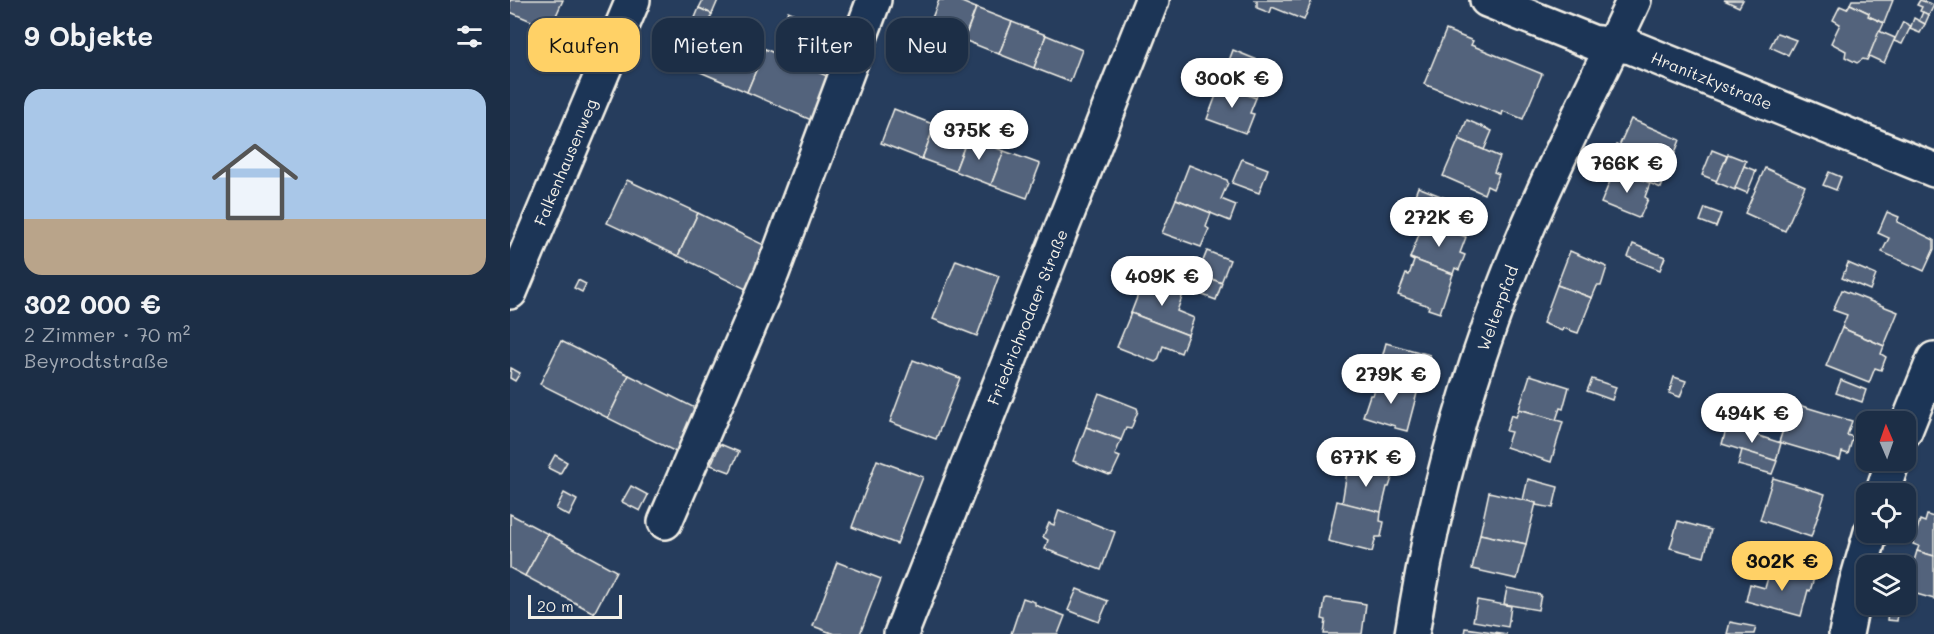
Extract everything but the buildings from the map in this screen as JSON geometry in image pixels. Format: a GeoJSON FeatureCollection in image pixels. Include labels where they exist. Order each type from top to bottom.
{"type":"FeatureCollection","features":[{"type":"Feature","properties":{"kind":"street","name":"Falkenhausenweg"},"geometry":{"type":"LineString","coordinates":[[510,292],[633,0]]}},
{"type":"Feature","properties":{"kind":"street"},"geometry":{"type":"LineString","coordinates":[[665,522],[772,273],[874,0]]}},
{"type":"Feature","properties":{"kind":"street","name":"Friedrichrodaer Straße"},"geometry":{"type":"LineString","coordinates":[[901,634],[1152,0]]}},
{"type":"Feature","properties":{"kind":"street","name":"Hranitzkystraße"},"geometry":{"type":"LineString","coordinates":[[1487,0],[1592,42],[1631,47],[1934,171]]}},
{"type":"Feature","properties":{"kind":"street","name":"Welterpfad"},"geometry":{"type":"LineString","coordinates":[[1412,634],[1434,523],[1464,403],[1482,348],[1539,202],[1634,0]]}},
{"type":"Feature","properties":{"kind":"street"},"geometry":{"type":"LineString","coordinates":[[1913,411],[1934,359]]}},
{"type":"Feature","properties":{"kind":"street"},"geometry":{"type":"LineString","coordinates":[[1846,634],[1856,584],[1868,543]]}}]}
